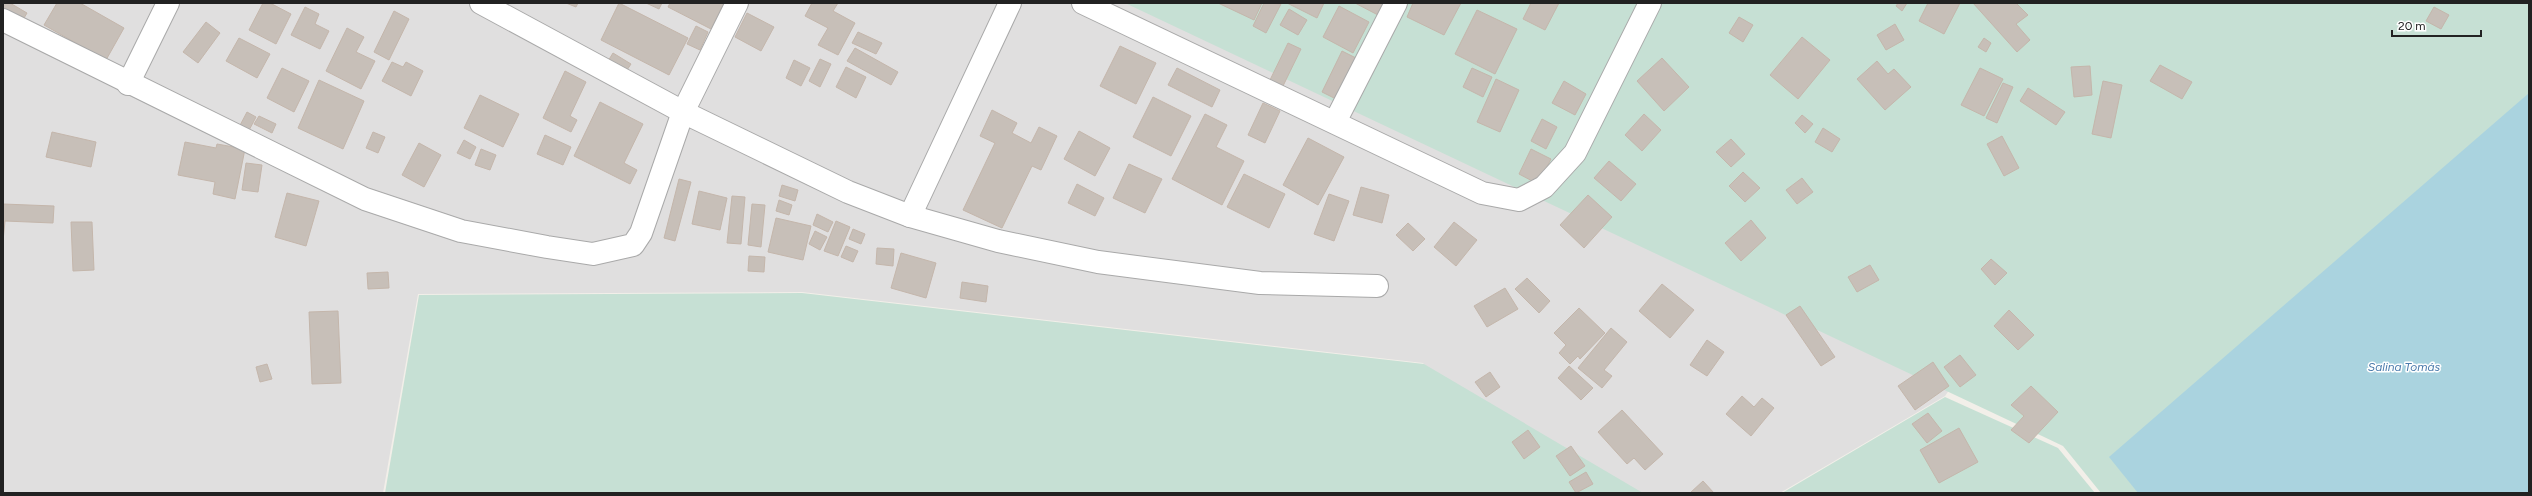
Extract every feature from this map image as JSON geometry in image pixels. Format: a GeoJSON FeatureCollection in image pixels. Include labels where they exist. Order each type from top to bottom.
{"type":"FeatureCollection","features":[{"type":"Feature","properties":{"kind":"street"},"geometry":{"type":"LineString","coordinates":[[128,84],[168,3]]}},
{"type":"Feature","properties":{"kind":"street"},"geometry":{"type":"LineString","coordinates":[[481,3],[683,112],[848,192],[910,216],[998,241],[1098,262],[1260,282],[1378,286]]}},
{"type":"Feature","properties":{"kind":"street"},"geometry":{"type":"LineString","coordinates":[[3,20],[128,84],[365,199],[461,231],[592,254],[633,245],[641,233],[683,112],[737,3]]}},
{"type":"Feature","properties":{"kind":"street"},"geometry":{"type":"LineString","coordinates":[[910,216],[1010,3]]}},
{"type":"Feature","properties":{"kind":"street"},"geometry":{"type":"LineString","coordinates":[[1083,3],[1482,193],[1519,200],[1544,187],[1575,153],[1644,5]]}},
{"type":"Feature","properties":{"kind":"street"},"geometry":{"type":"LineString","coordinates":[[1335,122],[1396,3]]}},
{"type":"Feature","properties":{"kind":"shaded area"},"geometry":{"type":"Polygon","coordinates":[[[3,3],[2218,3],[1945,396],[1780,493],[1521,493],[1423,363],[802,292],[418,294],[383,493],[3,493],[3,3]]]}},
{"type":"Feature","properties":{"kind":"green space"},"geometry":{"type":"Polygon","coordinates":[[[1125,3],[2529,3],[2529,493],[2101,493],[2063,446],[1125,3]]]}},
{"type":"Feature","properties":{"kind":"green space"},"geometry":{"type":"Polygon","coordinates":[[[802,293],[1424,364],[1643,493],[385,493],[419,295],[802,293]]]}},
{"type":"Feature","properties":{"kind":"green space"},"geometry":{"type":"Polygon","coordinates":[[[1945,397],[2058,448],[2095,493],[1782,493],[1945,397]]]}},
{"type":"Feature","properties":{"kind":"water","name":"Salina Tomás"},"geometry":{"type":"Polygon","coordinates":[[[2529,93],[2529,493],[2138,493],[2109,457],[2529,93]]]}},
{"type":"Feature","properties":{"kind":"building"},"geometry":{"type":"Polygon","coordinates":[[[3,3],[10,3],[27,13],[21,23],[3,13],[3,3]]]}},
{"type":"Feature","properties":{"kind":"building"},"geometry":{"type":"Polygon","coordinates":[[[57,3],[80,3],[124,28],[106,60],[44,25],[57,3]]]}},
{"type":"Feature","properties":{"kind":"building"},"geometry":{"type":"Polygon","coordinates":[[[263,3],[270,3],[291,14],[276,44],[249,30],[263,3]]]}},
{"type":"Feature","properties":{"kind":"building"},"geometry":{"type":"Polygon","coordinates":[[[566,3],[578,3],[576,7],[566,3]]]}},
{"type":"Feature","properties":{"kind":"building"},"geometry":{"type":"Polygon","coordinates":[[[619,3],[688,38],[669,75],[601,40],[619,3]]]}},
{"type":"Feature","properties":{"kind":"building"},"geometry":{"type":"Polygon","coordinates":[[[646,3],[662,3],[659,9],[646,3]]]}},
{"type":"Feature","properties":{"kind":"building"},"geometry":{"type":"Polygon","coordinates":[[[670,3],[724,3],[711,29],[668,7],[670,3]]]}},
{"type":"Feature","properties":{"kind":"building"},"geometry":{"type":"Polygon","coordinates":[[[812,3],[838,3],[833,11],[855,23],[838,55],[818,45],[828,28],[805,16],[812,3]]]}},
{"type":"Feature","properties":{"kind":"building"},"geometry":{"type":"Polygon","coordinates":[[[1218,3],[1262,3],[1254,20],[1218,3]]]}},
{"type":"Feature","properties":{"kind":"building"},"geometry":{"type":"Polygon","coordinates":[[[1264,3],[1281,4],[1266,33],[1253,26],[1264,3]]]}},
{"type":"Feature","properties":{"kind":"building"},"geometry":{"type":"Polygon","coordinates":[[[1287,3],[1324,3],[1317,18],[1287,3]]]}},
{"type":"Feature","properties":{"kind":"building"},"geometry":{"type":"Polygon","coordinates":[[[1355,3],[1385,3],[1378,15],[1355,3]]]}},
{"type":"Feature","properties":{"kind":"building"},"geometry":{"type":"Polygon","coordinates":[[[1413,3],[1461,3],[1444,35],[1407,17],[1413,3]]]}},
{"type":"Feature","properties":{"kind":"building"},"geometry":{"type":"Polygon","coordinates":[[[1531,3],[1559,3],[1545,30],[1523,19],[1531,3]]]}},
{"type":"Feature","properties":{"kind":"building"},"geometry":{"type":"Polygon","coordinates":[[[1898,3],[1907,3],[1902,11],[1896,6],[1898,3]]]}},
{"type":"Feature","properties":{"kind":"building"},"geometry":{"type":"Polygon","coordinates":[[[1928,3],[1960,3],[1944,34],[1919,21],[1928,3]]]}},
{"type":"Feature","properties":{"kind":"building"},"geometry":{"type":"Polygon","coordinates":[[[1973,3],[2016,3],[2028,15],[2016,24],[2030,40],[2017,52],[1973,3]]]}},
{"type":"Feature","properties":{"kind":"building"},"geometry":{"type":"Polygon","coordinates":[[[1339,6],[1369,22],[1353,53],[1323,37],[1339,6]]]}},
{"type":"Feature","properties":{"kind":"building"},"geometry":{"type":"Polygon","coordinates":[[[305,7],[319,14],[315,24],[329,31],[320,49],[291,35],[305,7]]]}},
{"type":"Feature","properties":{"kind":"building"},"geometry":{"type":"Polygon","coordinates":[[[2434,7],[2449,15],[2441,29],[2426,21],[2434,7]]]}},
{"type":"Feature","properties":{"kind":"building"},"geometry":{"type":"Polygon","coordinates":[[[1289,9],[1307,20],[1298,35],[1280,25],[1289,9]]]}},
{"type":"Feature","properties":{"kind":"building"},"geometry":{"type":"Polygon","coordinates":[[[1477,10],[1517,29],[1495,74],[1455,54],[1477,10]]]}},
{"type":"Feature","properties":{"kind":"building"},"geometry":{"type":"Polygon","coordinates":[[[394,11],[409,19],[389,60],[374,52],[394,11]]]}},
{"type":"Feature","properties":{"kind":"building"},"geometry":{"type":"Polygon","coordinates":[[[747,13],[774,27],[761,51],[735,37],[747,13]]]}},
{"type":"Feature","properties":{"kind":"building"},"geometry":{"type":"Polygon","coordinates":[[[1739,17],[1753,25],[1743,42],[1729,33],[1739,17]]]}},
{"type":"Feature","properties":{"kind":"building"},"geometry":{"type":"Polygon","coordinates":[[[206,22],[220,33],[198,63],[183,52],[206,22]]]}},
{"type":"Feature","properties":{"kind":"building"},"geometry":{"type":"Polygon","coordinates":[[[1895,24],[1904,40],[1886,50],[1877,35],[1895,24]]]}},
{"type":"Feature","properties":{"kind":"building"},"geometry":{"type":"Polygon","coordinates":[[[696,26],[708,32],[700,50],[687,44],[696,26]]]}},
{"type":"Feature","properties":{"kind":"building"},"geometry":{"type":"Polygon","coordinates":[[[347,28],[364,37],[356,52],[375,61],[361,89],[326,71],[347,28]]]}},
{"type":"Feature","properties":{"kind":"building"},"geometry":{"type":"Polygon","coordinates":[[[858,32],[882,43],[876,54],[852,43],[858,32]]]}},
{"type":"Feature","properties":{"kind":"building"},"geometry":{"type":"Polygon","coordinates":[[[1802,37],[1830,60],[1798,99],[1770,75],[1802,37]]]}},
{"type":"Feature","properties":{"kind":"building"},"geometry":{"type":"Polygon","coordinates":[[[239,38],[270,54],[257,78],[226,61],[239,38]]]}},
{"type":"Feature","properties":{"kind":"building"},"geometry":{"type":"Polygon","coordinates":[[[1984,38],[1991,43],[1986,52],[1978,47],[1984,38]]]}},
{"type":"Feature","properties":{"kind":"building"},"geometry":{"type":"Polygon","coordinates":[[[1288,43],[1301,49],[1282,88],[1269,82],[1288,43]]]}},
{"type":"Feature","properties":{"kind":"building"},"geometry":{"type":"Polygon","coordinates":[[[1120,46],[1156,63],[1136,104],[1100,86],[1120,46]]]}},
{"type":"Feature","properties":{"kind":"building"},"geometry":{"type":"Polygon","coordinates":[[[855,48],[898,72],[891,85],[847,61],[855,48]]]}},
{"type":"Feature","properties":{"kind":"building"},"geometry":{"type":"Polygon","coordinates":[[[1342,51],[1356,58],[1336,99],[1322,92],[1342,51]]]}},
{"type":"Feature","properties":{"kind":"building"},"geometry":{"type":"Polygon","coordinates":[[[613,53],[631,64],[623,76],[605,66],[613,53]]]}},
{"type":"Feature","properties":{"kind":"building"},"geometry":{"type":"Polygon","coordinates":[[[1662,58],[1689,87],[1664,111],[1637,81],[1662,58]]]}},
{"type":"Feature","properties":{"kind":"building"},"geometry":{"type":"Polygon","coordinates":[[[820,59],[831,64],[820,87],[809,81],[820,59]]]}},
{"type":"Feature","properties":{"kind":"building"},"geometry":{"type":"Polygon","coordinates":[[[794,60],[810,68],[801,86],[786,78],[794,60]]]}},
{"type":"Feature","properties":{"kind":"building"},"geometry":{"type":"Polygon","coordinates":[[[1877,61],[1888,74],[1894,69],[1911,87],[1885,110],[1857,79],[1877,61]]]}},
{"type":"Feature","properties":{"kind":"building"},"geometry":{"type":"Polygon","coordinates":[[[392,62],[403,67],[406,62],[423,71],[411,96],[382,81],[392,62]]]}},
{"type":"Feature","properties":{"kind":"building"},"geometry":{"type":"Polygon","coordinates":[[[2160,65],[2192,82],[2182,99],[2150,81],[2160,65]]]}},
{"type":"Feature","properties":{"kind":"building"},"geometry":{"type":"Polygon","coordinates":[[[2090,66],[2092,95],[2074,97],[2071,67],[2090,66]]]}},
{"type":"Feature","properties":{"kind":"building"},"geometry":{"type":"Polygon","coordinates":[[[846,67],[866,77],[856,98],[836,87],[846,67]]]}},
{"type":"Feature","properties":{"kind":"building"},"geometry":{"type":"Polygon","coordinates":[[[282,68],[309,81],[294,112],[267,98],[282,68]]]}},
{"type":"Feature","properties":{"kind":"building"},"geometry":{"type":"Polygon","coordinates":[[[1177,68],[1220,90],[1212,107],[1168,85],[1177,68]]]}},
{"type":"Feature","properties":{"kind":"building"},"geometry":{"type":"Polygon","coordinates":[[[1472,68],[1492,77],[1483,97],[1463,87],[1472,68]]]}},
{"type":"Feature","properties":{"kind":"building"},"geometry":{"type":"Polygon","coordinates":[[[1980,68],[2003,79],[1984,116],[1961,105],[1980,68]]]}},
{"type":"Feature","properties":{"kind":"building"},"geometry":{"type":"Polygon","coordinates":[[[565,71],[586,82],[570,116],[577,120],[571,132],[543,118],[565,71]]]}},
{"type":"Feature","properties":{"kind":"building"},"geometry":{"type":"Polygon","coordinates":[[[1496,79],[1519,90],[1500,132],[1477,122],[1496,79]]]}},
{"type":"Feature","properties":{"kind":"building"},"geometry":{"type":"Polygon","coordinates":[[[319,80],[364,101],[343,149],[298,128],[319,80]]]}},
{"type":"Feature","properties":{"kind":"building"},"geometry":{"type":"Polygon","coordinates":[[[1564,81],[1586,94],[1575,115],[1552,103],[1564,81]]]}},
{"type":"Feature","properties":{"kind":"building"},"geometry":{"type":"Polygon","coordinates":[[[2103,81],[2122,85],[2111,138],[2092,134],[2103,81]]]}},
{"type":"Feature","properties":{"kind":"building"},"geometry":{"type":"Polygon","coordinates":[[[2003,83],[2013,87],[1997,123],[1986,118],[2003,83]]]}},
{"type":"Feature","properties":{"kind":"building"},"geometry":{"type":"Polygon","coordinates":[[[2028,88],[2065,112],[2056,125],[2020,101],[2028,88]]]}},
{"type":"Feature","properties":{"kind":"building"},"geometry":{"type":"Polygon","coordinates":[[[480,95],[519,114],[503,147],[464,128],[480,95]]]}},
{"type":"Feature","properties":{"kind":"building"},"geometry":{"type":"Polygon","coordinates":[[[1153,97],[1191,116],[1171,156],[1133,137],[1153,97]]]}},
{"type":"Feature","properties":{"kind":"building"},"geometry":{"type":"Polygon","coordinates":[[[600,102],[643,124],[624,163],[637,170],[630,184],[574,156],[600,102]]]}},
{"type":"Feature","properties":{"kind":"building"},"geometry":{"type":"Polygon","coordinates":[[[1263,103],[1280,111],[1265,143],[1248,135],[1263,103]]]}},
{"type":"Feature","properties":{"kind":"building"},"geometry":{"type":"Polygon","coordinates":[[[992,110],[1017,123],[1012,133],[1031,143],[1039,127],[1057,136],[1041,170],[1032,166],[1002,228],[963,210],[995,143],[980,136],[992,110]]]}},
{"type":"Feature","properties":{"kind":"building"},"geometry":{"type":"Polygon","coordinates":[[[247,112],[256,117],[246,136],[237,131],[247,112]]]}},
{"type":"Feature","properties":{"kind":"building"},"geometry":{"type":"Polygon","coordinates":[[[1205,114],[1227,125],[1216,147],[1244,161],[1222,205],[1172,179],[1205,114]]]}},
{"type":"Feature","properties":{"kind":"building"},"geometry":{"type":"Polygon","coordinates":[[[1644,114],[1661,130],[1642,151],[1625,135],[1644,114]]]}},
{"type":"Feature","properties":{"kind":"building"},"geometry":{"type":"Polygon","coordinates":[[[1802,115],[1813,124],[1805,133],[1795,123],[1802,115]]]}},
{"type":"Feature","properties":{"kind":"building"},"geometry":{"type":"Polygon","coordinates":[[[259,116],[276,124],[272,133],[254,124],[259,116]]]}},
{"type":"Feature","properties":{"kind":"building"},"geometry":{"type":"Polygon","coordinates":[[[1542,119],[1557,127],[1546,149],[1531,141],[1542,119]]]}},
{"type":"Feature","properties":{"kind":"building"},"geometry":{"type":"Polygon","coordinates":[[[1823,128],[1840,139],[1832,152],[1815,142],[1823,128]]]}},
{"type":"Feature","properties":{"kind":"building"},"geometry":{"type":"Polygon","coordinates":[[[1079,131],[1110,148],[1095,176],[1064,159],[1079,131]]]}},
{"type":"Feature","properties":{"kind":"building"},"geometry":{"type":"Polygon","coordinates":[[[52,132],[96,142],[91,167],[46,157],[52,132]]]}},
{"type":"Feature","properties":{"kind":"building"},"geometry":{"type":"Polygon","coordinates":[[[373,132],[385,137],[378,153],[366,148],[373,132]]]}},
{"type":"Feature","properties":{"kind":"building"},"geometry":{"type":"Polygon","coordinates":[[[545,135],[571,147],[563,165],[537,154],[545,135]]]}},
{"type":"Feature","properties":{"kind":"building"},"geometry":{"type":"Polygon","coordinates":[[[2002,136],[2019,168],[2004,176],[1987,144],[2002,136]]]}},
{"type":"Feature","properties":{"kind":"building"},"geometry":{"type":"Polygon","coordinates":[[[1308,138],[1344,157],[1318,205],[1283,185],[1308,138]]]}},
{"type":"Feature","properties":{"kind":"building"},"geometry":{"type":"Polygon","coordinates":[[[1731,139],[1745,154],[1731,167],[1716,152],[1731,139]]]}},
{"type":"Feature","properties":{"kind":"building"},"geometry":{"type":"Polygon","coordinates":[[[464,140],[476,147],[470,159],[457,153],[464,140]]]}},
{"type":"Feature","properties":{"kind":"building"},"geometry":{"type":"Polygon","coordinates":[[[185,142],[216,148],[217,144],[245,149],[235,199],[213,194],[215,182],[178,175],[185,142]]]}},
{"type":"Feature","properties":{"kind":"building"},"geometry":{"type":"Polygon","coordinates":[[[419,143],[441,155],[424,187],[402,175],[419,143]]]}},
{"type":"Feature","properties":{"kind":"building"},"geometry":{"type":"Polygon","coordinates":[[[481,149],[496,155],[490,170],[475,165],[481,149]]]}},
{"type":"Feature","properties":{"kind":"building"},"geometry":{"type":"Polygon","coordinates":[[[1531,149],[1551,159],[1538,184],[1519,174],[1531,149]]]}},
{"type":"Feature","properties":{"kind":"building"},"geometry":{"type":"Polygon","coordinates":[[[1609,161],[1636,184],[1621,201],[1594,178],[1609,161]]]}},
{"type":"Feature","properties":{"kind":"building"},"geometry":{"type":"Polygon","coordinates":[[[246,163],[262,165],[258,192],[242,190],[246,163]]]}},
{"type":"Feature","properties":{"kind":"building"},"geometry":{"type":"Polygon","coordinates":[[[1129,164],[1162,179],[1145,213],[1113,198],[1129,164]]]}},
{"type":"Feature","properties":{"kind":"building"},"geometry":{"type":"Polygon","coordinates":[[[1743,172],[1760,188],[1745,202],[1729,186],[1743,172]]]}},
{"type":"Feature","properties":{"kind":"building"},"geometry":{"type":"Polygon","coordinates":[[[1244,174],[1285,194],[1269,228],[1227,207],[1244,174]]]}},
{"type":"Feature","properties":{"kind":"building"},"geometry":{"type":"Polygon","coordinates":[[[1802,178],[1813,192],[1797,204],[1786,190],[1802,178]]]}},
{"type":"Feature","properties":{"kind":"building"},"geometry":{"type":"Polygon","coordinates":[[[679,179],[691,182],[675,241],[664,238],[679,179]]]}},
{"type":"Feature","properties":{"kind":"building"},"geometry":{"type":"Polygon","coordinates":[[[1077,184],[1104,198],[1095,216],[1068,203],[1077,184]]]}},
{"type":"Feature","properties":{"kind":"building"},"geometry":{"type":"Polygon","coordinates":[[[782,185],[798,190],[795,201],[779,196],[782,185]]]}},
{"type":"Feature","properties":{"kind":"building"},"geometry":{"type":"Polygon","coordinates":[[[1361,187],[1389,195],[1382,223],[1353,215],[1361,187]]]}},
{"type":"Feature","properties":{"kind":"building"},"geometry":{"type":"Polygon","coordinates":[[[699,191],[727,198],[720,230],[692,224],[699,191]]]}},
{"type":"Feature","properties":{"kind":"building"},"geometry":{"type":"Polygon","coordinates":[[[287,193],[319,201],[306,246],[275,237],[287,193]]]}},
{"type":"Feature","properties":{"kind":"building"},"geometry":{"type":"Polygon","coordinates":[[[1329,194],[1349,201],[1334,241],[1314,234],[1329,194]]]}},
{"type":"Feature","properties":{"kind":"building"},"geometry":{"type":"Polygon","coordinates":[[[1588,195],[1612,217],[1584,248],[1560,225],[1588,195]]]}},
{"type":"Feature","properties":{"kind":"building"},"geometry":{"type":"Polygon","coordinates":[[[732,196],[745,197],[741,244],[727,243],[732,196]]]}},
{"type":"Feature","properties":{"kind":"building"},"geometry":{"type":"Polygon","coordinates":[[[779,200],[792,205],[789,215],[776,211],[779,200]]]}},
{"type":"Feature","properties":{"kind":"building"},"geometry":{"type":"Polygon","coordinates":[[[3,204],[54,206],[53,223],[5,221],[3,241],[3,204]]]}},
{"type":"Feature","properties":{"kind":"building"},"geometry":{"type":"Polygon","coordinates":[[[752,204],[765,205],[761,247],[748,245],[752,204]]]}},
{"type":"Feature","properties":{"kind":"building"},"geometry":{"type":"Polygon","coordinates":[[[817,214],[833,222],[828,232],[813,225],[817,214]]]}},
{"type":"Feature","properties":{"kind":"building"},"geometry":{"type":"Polygon","coordinates":[[[776,218],[811,226],[803,260],[768,252],[776,218]]]}},
{"type":"Feature","properties":{"kind":"building"},"geometry":{"type":"Polygon","coordinates":[[[1751,220],[1766,238],[1741,261],[1725,243],[1751,220]]]}},
{"type":"Feature","properties":{"kind":"building"},"geometry":{"type":"Polygon","coordinates":[[[836,221],[850,227],[838,256],[824,251],[836,221]]]}},
{"type":"Feature","properties":{"kind":"building"},"geometry":{"type":"Polygon","coordinates":[[[71,222],[92,222],[94,270],[73,271],[71,222]]]}},
{"type":"Feature","properties":{"kind":"building"},"geometry":{"type":"Polygon","coordinates":[[[1454,222],[1477,240],[1456,266],[1434,247],[1454,222]]]}},
{"type":"Feature","properties":{"kind":"building"},"geometry":{"type":"Polygon","coordinates":[[[1408,223],[1425,239],[1413,251],[1396,235],[1408,223]]]}},
{"type":"Feature","properties":{"kind":"building"},"geometry":{"type":"Polygon","coordinates":[[[853,229],[865,234],[861,244],[849,239],[853,229]]]}},
{"type":"Feature","properties":{"kind":"building"},"geometry":{"type":"Polygon","coordinates":[[[815,231],[827,237],[820,250],[809,244],[815,231]]]}},
{"type":"Feature","properties":{"kind":"building"},"geometry":{"type":"Polygon","coordinates":[[[846,246],[858,251],[853,262],[841,257],[846,246]]]}},
{"type":"Feature","properties":{"kind":"building"},"geometry":{"type":"Polygon","coordinates":[[[877,248],[894,249],[893,266],[876,264],[877,248]]]}},
{"type":"Feature","properties":{"kind":"building"},"geometry":{"type":"Polygon","coordinates":[[[901,253],[936,263],[926,298],[891,288],[901,253]]]}},
{"type":"Feature","properties":{"kind":"building"},"geometry":{"type":"Polygon","coordinates":[[[749,256],[765,257],[764,272],[748,271],[749,256]]]}},
{"type":"Feature","properties":{"kind":"building"},"geometry":{"type":"Polygon","coordinates":[[[1991,259],[2007,273],[1995,285],[1981,269],[1991,259]]]}},
{"type":"Feature","properties":{"kind":"building"},"geometry":{"type":"Polygon","coordinates":[[[1870,265],[1879,280],[1857,292],[1848,277],[1870,265]]]}},
{"type":"Feature","properties":{"kind":"building"},"geometry":{"type":"Polygon","coordinates":[[[388,272],[389,288],[368,289],[367,273],[388,272]]]}},
{"type":"Feature","properties":{"kind":"building"},"geometry":{"type":"Polygon","coordinates":[[[1527,278],[1550,301],[1539,313],[1515,289],[1527,278]]]}},
{"type":"Feature","properties":{"kind":"building"},"geometry":{"type":"Polygon","coordinates":[[[962,282],[988,286],[986,302],[960,298],[962,282]]]}},
{"type":"Feature","properties":{"kind":"building"},"geometry":{"type":"Polygon","coordinates":[[[1662,284],[1694,310],[1670,338],[1639,311],[1662,284]]]}},
{"type":"Feature","properties":{"kind":"building"},"geometry":{"type":"Polygon","coordinates":[[[1505,288],[1518,309],[1487,327],[1474,306],[1505,288]]]}},
{"type":"Feature","properties":{"kind":"building"},"geometry":{"type":"Polygon","coordinates":[[[1800,306],[1835,357],[1821,366],[1786,315],[1800,306]]]}},
{"type":"Feature","properties":{"kind":"building"},"geometry":{"type":"Polygon","coordinates":[[[1579,308],[1605,333],[1580,359],[1578,356],[1570,364],[1559,353],[1566,345],[1554,333],[1579,308]]]}},
{"type":"Feature","properties":{"kind":"building"},"geometry":{"type":"Polygon","coordinates":[[[2009,310],[2034,335],[2018,350],[1994,326],[2009,310]]]}},
{"type":"Feature","properties":{"kind":"building"},"geometry":{"type":"Polygon","coordinates":[[[338,311],[341,383],[312,384],[309,312],[338,311]]]}},
{"type":"Feature","properties":{"kind":"building"},"geometry":{"type":"Polygon","coordinates":[[[1611,328],[1627,342],[1604,370],[1612,376],[1602,388],[1578,368],[1611,328]]]}},
{"type":"Feature","properties":{"kind":"building"},"geometry":{"type":"Polygon","coordinates":[[[1707,340],[1724,352],[1707,376],[1690,365],[1707,340]]]}},
{"type":"Feature","properties":{"kind":"building"},"geometry":{"type":"Polygon","coordinates":[[[1960,355],[1976,375],[1960,387],[1944,367],[1960,355]]]}},
{"type":"Feature","properties":{"kind":"building"},"geometry":{"type":"Polygon","coordinates":[[[1933,362],[1949,386],[1915,410],[1898,386],[1933,362]]]}},
{"type":"Feature","properties":{"kind":"building"},"geometry":{"type":"Polygon","coordinates":[[[267,364],[272,379],[260,382],[256,367],[267,364]]]}},
{"type":"Feature","properties":{"kind":"building"},"geometry":{"type":"Polygon","coordinates":[[[1569,366],[1593,388],[1581,400],[1558,378],[1569,366]]]}},
{"type":"Feature","properties":{"kind":"building"},"geometry":{"type":"Polygon","coordinates":[[[1490,372],[1500,387],[1486,397],[1475,382],[1490,372]]]}},
{"type":"Feature","properties":{"kind":"building"},"geometry":{"type":"Polygon","coordinates":[[[2031,386],[2058,412],[2029,443],[2011,430],[2024,416],[2011,405],[2031,386]]]}},
{"type":"Feature","properties":{"kind":"building"},"geometry":{"type":"Polygon","coordinates":[[[1742,396],[1754,407],[1762,398],[1774,408],[1751,436],[1726,414],[1742,396]]]}},
{"type":"Feature","properties":{"kind":"building"},"geometry":{"type":"Polygon","coordinates":[[[1622,410],[1663,454],[1645,470],[1634,458],[1627,464],[1598,432],[1622,410]]]}},
{"type":"Feature","properties":{"kind":"building"},"geometry":{"type":"Polygon","coordinates":[[[1928,413],[1942,431],[1927,443],[1912,424],[1928,413]]]}},
{"type":"Feature","properties":{"kind":"building"},"geometry":{"type":"Polygon","coordinates":[[[1959,428],[1978,462],[1939,483],[1920,450],[1959,428]]]}},
{"type":"Feature","properties":{"kind":"building"},"geometry":{"type":"Polygon","coordinates":[[[1528,430],[1540,447],[1524,459],[1512,442],[1528,430]]]}},
{"type":"Feature","properties":{"kind":"building"},"geometry":{"type":"Polygon","coordinates":[[[1571,446],[1585,466],[1570,476],[1556,456],[1571,446]]]}},
{"type":"Feature","properties":{"kind":"building"},"geometry":{"type":"Polygon","coordinates":[[[1586,472],[1593,484],[1576,493],[1569,482],[1586,472]]]}},
{"type":"Feature","properties":{"kind":"building"},"geometry":{"type":"Polygon","coordinates":[[[1703,481],[1714,493],[1690,493],[1703,481]]]}}]}
